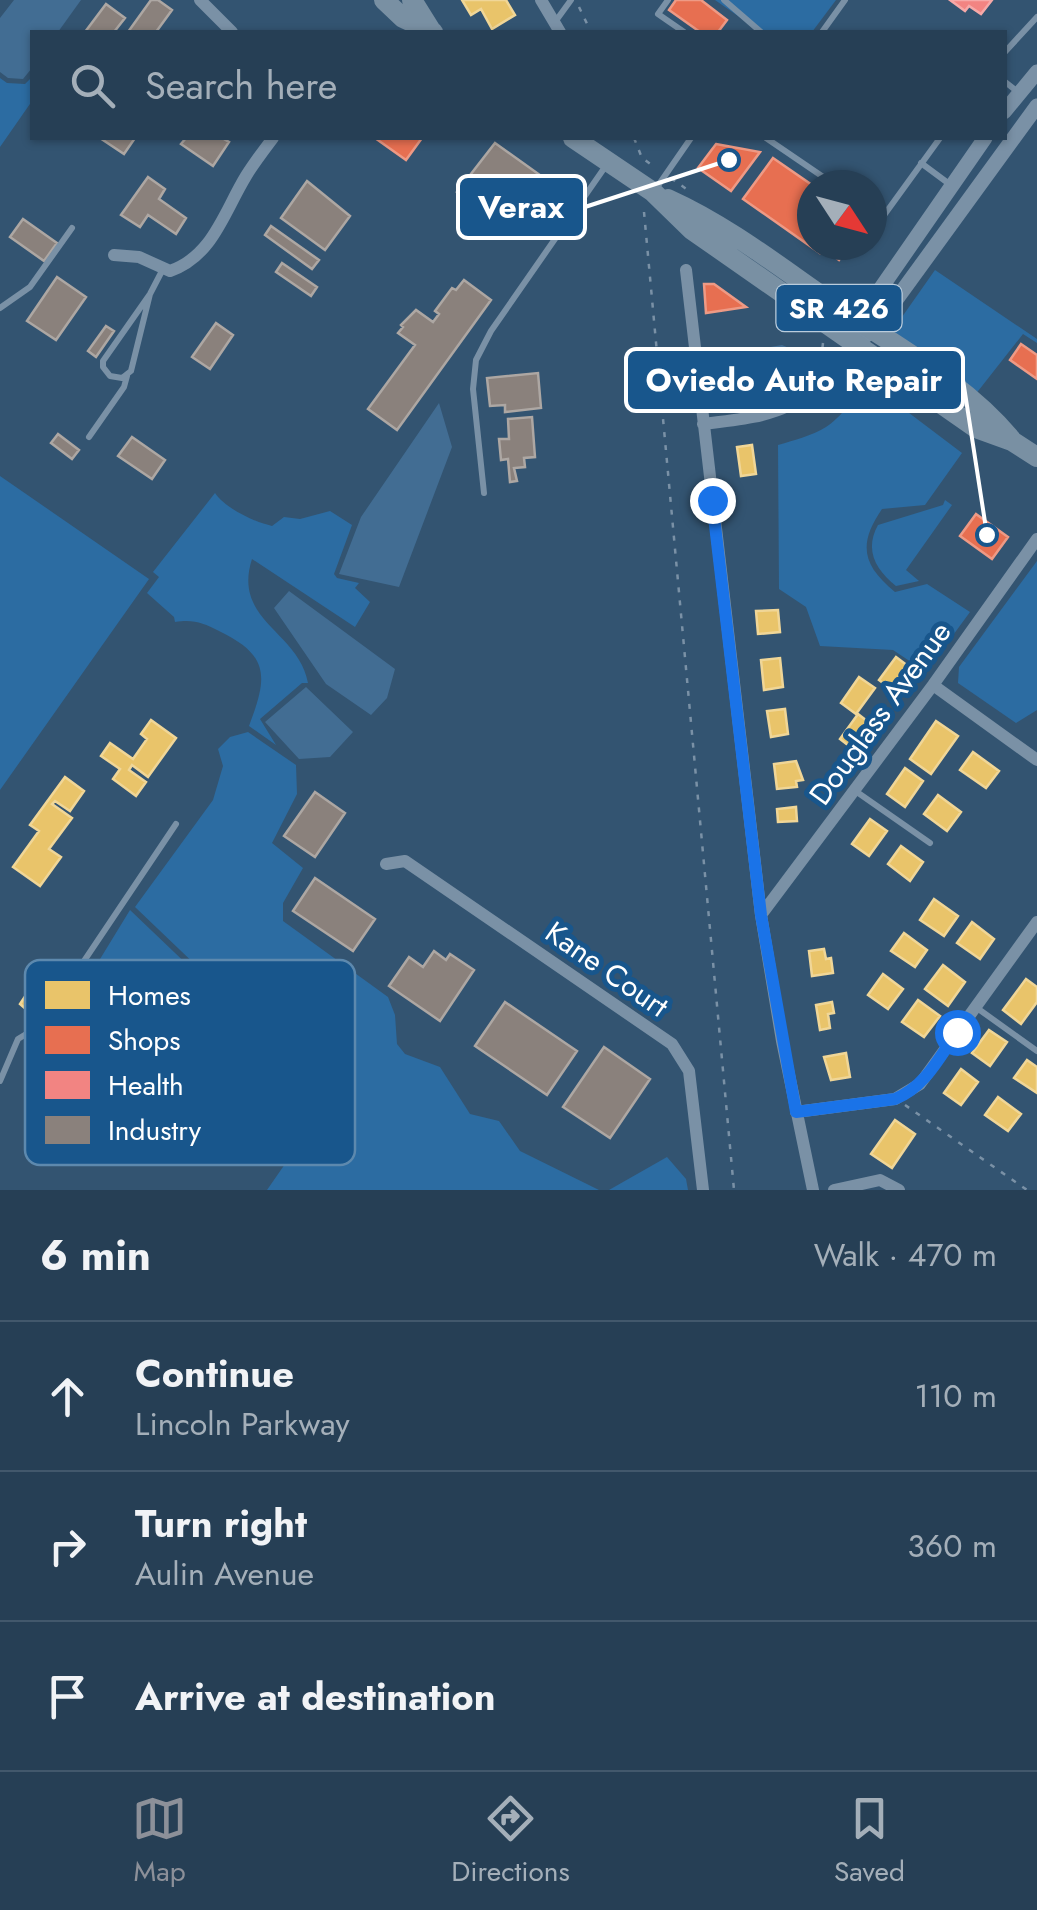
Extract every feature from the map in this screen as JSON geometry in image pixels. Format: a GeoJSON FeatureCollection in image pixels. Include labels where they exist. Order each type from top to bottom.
{"type":"FeatureCollection","features":[{"type":"Feature","properties":{"kind":"main road"},"geometry":{"type":"LineString","coordinates":[[384,0],[402,18],[428,30]]}},
{"type":"Feature","properties":{"kind":"main road"},"geometry":{"type":"LineString","coordinates":[[412,0],[431,30]]}},
{"type":"Feature","properties":{"kind":"main road","name":"SR 426"},"geometry":{"type":"LineString","coordinates":[[577,140],[609,162],[649,202],[976,428],[1012,440],[1037,457]]}},
{"type":"Feature","properties":{"kind":"main road","name":"SR 426"},"geometry":{"type":"LineString","coordinates":[[649,202],[702,214],[988,411],[1012,440]]}},
{"type":"Feature","properties":{"kind":"street"},"geometry":{"type":"LineString","coordinates":[[200,0],[230,30]]}},
{"type":"Feature","properties":{"kind":"street"},"geometry":{"type":"LineString","coordinates":[[541,0],[557,28]]}},
{"type":"Feature","properties":{"kind":"street"},"geometry":{"type":"LineString","coordinates":[[1007,108],[1037,72]]}},
{"type":"Feature","properties":{"kind":"street"},"geometry":{"type":"LineString","coordinates":[[702,424],[760,418],[798,403],[818,386],[1037,106]]}},
{"type":"Feature","properties":{"kind":"street"},"geometry":{"type":"LineString","coordinates":[[114,255],[139,258],[170,271],[185,266],[210,242],[272,140]]}},
{"type":"Feature","properties":{"kind":"street"},"geometry":{"type":"LineString","coordinates":[[868,326],[952,186],[985,140]]}},
{"type":"Feature","properties":{"kind":"street"},"geometry":{"type":"LineString","coordinates":[[686,270],[761,915],[813,1190]]}},
{"type":"Feature","properties":{"kind":"street","name":"Douglass Avenue"},"geometry":{"type":"LineString","coordinates":[[761,915],[1037,539]]}},
{"type":"Feature","properties":{"kind":"street"},"geometry":{"type":"LineString","coordinates":[[933,685],[1037,760]]}},
{"type":"Feature","properties":{"kind":"street","name":"Kane Court"},"geometry":{"type":"LineString","coordinates":[[386,864],[405,860],[672,1044],[690,1071],[703,1190]]}},
{"type":"Feature","properties":{"kind":"street"},"geometry":{"type":"LineString","coordinates":[[796,1112],[895,1099],[920,1084],[1037,922]]}},
{"type":"Feature","properties":{"kind":"street"},"geometry":{"type":"LineString","coordinates":[[834,1190],[880,1180],[899,1190]]}},
{"type":"Feature","properties":{"kind":"lane"},"geometry":{"type":"LineString","coordinates":[[557,28],[573,0]]}},
{"type":"Feature","properties":{"kind":"lane"},"geometry":{"type":"LineString","coordinates":[[668,0],[658,14],[681,30]]}},
{"type":"Feature","properties":{"kind":"lane"},"geometry":{"type":"LineString","coordinates":[[724,0],[760,30]]}},
{"type":"Feature","properties":{"kind":"lane"},"geometry":{"type":"LineString","coordinates":[[823,30],[845,0]]}},
{"type":"Feature","properties":{"kind":"lane"},"geometry":{"type":"LineString","coordinates":[[1007,50],[1037,18]]}},
{"type":"Feature","properties":{"kind":"lane"},"geometry":{"type":"LineString","coordinates":[[1007,83],[1020,93]]}},
{"type":"Feature","properties":{"kind":"lane"},"geometry":{"type":"LineString","coordinates":[[649,202],[690,140]]}},
{"type":"Feature","properties":{"kind":"lane"},"geometry":{"type":"LineString","coordinates":[[769,140],[813,170]]}},
{"type":"Feature","properties":{"kind":"lane"},"geometry":{"type":"LineString","coordinates":[[887,211],[938,140]]}},
{"type":"Feature","properties":{"kind":"lane"},"geometry":{"type":"LineString","coordinates":[[484,494],[473,388],[476,360],[609,162]]}},
{"type":"Feature","properties":{"kind":"lane"},"geometry":{"type":"LineString","coordinates":[[921,163],[952,186]]}},
{"type":"Feature","properties":{"kind":"lane"},"geometry":{"type":"LineString","coordinates":[[0,308],[30,287],[72,228]]}},
{"type":"Feature","properties":{"kind":"lane"},"geometry":{"type":"LineString","coordinates":[[127,375],[110,376],[103,361],[164,268]]}},
{"type":"Feature","properties":{"kind":"lane"},"geometry":{"type":"LineString","coordinates":[[89,437],[124,388],[135,361],[150,294]]}},
{"type":"Feature","properties":{"kind":"lane"},"geometry":{"type":"LineString","coordinates":[[854,790],[930,843]]}},
{"type":"Feature","properties":{"kind":"lane"},"geometry":{"type":"LineString","coordinates":[[85,960],[176,824]]}},
{"type":"Feature","properties":{"kind":"lane"},"geometry":{"type":"LineString","coordinates":[[976,1007],[1037,1051]]}},
{"type":"Feature","properties":{"kind":"lane"},"geometry":{"type":"LineString","coordinates":[[0,1081],[18,1039],[25,1035]]}},
{"type":"Feature","properties":{"kind":"path"},"geometry":{"type":"LineString","coordinates":[[573,0],[590,30]]}},
{"type":"Feature","properties":{"kind":"path"},"geometry":{"type":"LineString","coordinates":[[635,140],[642,158],[658,169]]}},
{"type":"Feature","properties":{"kind":"path"},"geometry":{"type":"LineString","coordinates":[[649,202],[662,412],[734,1190]]}},
{"type":"Feature","properties":{"kind":"path"},"geometry":{"type":"LineString","coordinates":[[811,373],[821,360],[823,340]]}},
{"type":"Feature","properties":{"kind":"path"},"geometry":{"type":"LineString","coordinates":[[711,406],[728,408],[756,403]]}},
{"type":"Feature","properties":{"kind":"path"},"geometry":{"type":"LineString","coordinates":[[662,412],[696,407]]}},
{"type":"Feature","properties":{"kind":"path"},"geometry":{"type":"LineString","coordinates":[[895,1099],[1026,1190]]}},
{"type":"Feature","properties":{"kind":"shaded area"},"geometry":{"type":"Polygon","coordinates":[[[14,0],[81,0],[59,30],[30,30],[30,70],[23,79],[8,78],[0,72],[0,18],[14,0]]]}},
{"type":"Feature","properties":{"kind":"shaded area"},"geometry":{"type":"Polygon","coordinates":[[[715,0],[836,0],[814,30],[758,30],[715,0]]]}},
{"type":"Feature","properties":{"kind":"shaded area"},"geometry":{"type":"Polygon","coordinates":[[[0,78],[7,83],[25,84],[30,79],[30,104],[0,147],[0,78]]]}},
{"type":"Feature","properties":{"kind":"shaded area"},"geometry":{"type":"Polygon","coordinates":[[[935,270],[1037,339],[1037,343],[1023,334],[975,395],[890,334],[935,270]]]}},
{"type":"Feature","properties":{"kind":"shaded area"},"geometry":{"type":"Polygon","coordinates":[[[782,345],[789,348],[793,361],[769,373],[724,374],[720,364],[732,354],[782,345]]]}},
{"type":"Feature","properties":{"kind":"shaded area"},"geometry":{"type":"Polygon","coordinates":[[[880,391],[962,453],[925,505],[882,509],[867,544],[870,563],[895,592],[927,584],[970,612],[926,672],[893,650],[820,646],[806,607],[779,589],[778,445],[820,430],[855,400],[880,391]]]}},
{"type":"Feature","properties":{"kind":"shaded area"},"geometry":{"type":"Polygon","coordinates":[[[439,403],[452,447],[399,587],[339,574],[361,517],[439,403]]]}},
{"type":"Feature","properties":{"kind":"shaded area"},"geometry":{"type":"Polygon","coordinates":[[[0,476],[149,579],[0,790],[0,476]]]}},
{"type":"Feature","properties":{"kind":"shaded area"},"geometry":{"type":"Polygon","coordinates":[[[215,493],[240,514],[272,526],[284,517],[300,519],[330,511],[352,525],[334,574],[359,583],[355,588],[370,602],[355,627],[252,559],[248,580],[251,597],[259,612],[293,650],[308,683],[302,683],[260,719],[276,745],[249,726],[261,681],[256,659],[236,640],[203,624],[175,622],[147,593],[159,577],[153,572],[215,493]]]}},
{"type":"Feature","properties":{"kind":"shaded area"},"geometry":{"type":"Polygon","coordinates":[[[945,500],[952,505],[906,570],[919,581],[896,586],[874,559],[872,543],[878,525],[943,505],[945,500]]]}},
{"type":"Feature","properties":{"kind":"shaded area"},"geometry":{"type":"Polygon","coordinates":[[[1037,561],[1037,710],[1016,723],[958,683],[959,667],[1037,561]]]}},
{"type":"Feature","properties":{"kind":"shaded area"},"geometry":{"type":"Polygon","coordinates":[[[289,591],[395,669],[387,698],[371,715],[326,684],[274,608],[289,591]]]}},
{"type":"Feature","properties":{"kind":"shaded area"},"geometry":{"type":"Polygon","coordinates":[[[306,687],[353,732],[330,757],[299,759],[265,722],[306,687]]]}},
{"type":"Feature","properties":{"kind":"shaded area"},"geometry":{"type":"Polygon","coordinates":[[[248,732],[296,765],[297,794],[272,843],[303,868],[283,903],[283,921],[337,960],[190,960],[135,907],[213,800],[223,766],[218,749],[230,737],[248,732]]]}},
{"type":"Feature","properties":{"kind":"shaded area"},"geometry":{"type":"Polygon","coordinates":[[[130,910],[182,960],[99,960],[130,910]]]}},
{"type":"Feature","properties":{"kind":"shaded area"},"geometry":{"type":"Polygon","coordinates":[[[355,973],[388,997],[395,1015],[397,1044],[405,1054],[440,1067],[470,1114],[499,1121],[520,1151],[599,1190],[267,1190],[284,1165],[355,1165],[355,973]]]}},
{"type":"Feature","properties":{"kind":"shaded area"},"geometry":{"type":"Polygon","coordinates":[[[667,1157],[686,1179],[688,1190],[609,1190],[667,1157]]]}},
{"type":"Feature","properties":{"kind":"building: Homes"},"geometry":{"type":"Polygon","coordinates":[[[462,0],[506,0],[515,15],[492,29],[481,9],[471,15],[462,0]]]}},
{"type":"Feature","properties":{"kind":"building: Homes"},"geometry":{"type":"Polygon","coordinates":[[[752,445],[756,474],[741,476],[737,447],[752,445]]]}},
{"type":"Feature","properties":{"kind":"building: Homes"},"geometry":{"type":"Polygon","coordinates":[[[778,610],[780,632],[758,634],[756,611],[778,610]]]}},
{"type":"Feature","properties":{"kind":"building: Homes"},"geometry":{"type":"Polygon","coordinates":[[[896,657],[912,669],[895,692],[879,680],[896,657]]]}},
{"type":"Feature","properties":{"kind":"building: Homes"},"geometry":{"type":"Polygon","coordinates":[[[780,658],[783,687],[764,690],[761,660],[780,658]]]}},
{"type":"Feature","properties":{"kind":"building: Homes"},"geometry":{"type":"Polygon","coordinates":[[[859,677],[875,688],[856,714],[841,703],[859,677]]]}},
{"type":"Feature","properties":{"kind":"building: Homes"},"geometry":{"type":"Polygon","coordinates":[[[785,709],[788,734],[771,737],[767,711],[785,709]]]}},
{"type":"Feature","properties":{"kind":"building: Homes"},"geometry":{"type":"Polygon","coordinates":[[[858,714],[871,724],[853,749],[840,739],[858,714]]]}},
{"type":"Feature","properties":{"kind":"building: Homes"},"geometry":{"type":"Polygon","coordinates":[[[151,720],[176,738],[148,777],[132,765],[129,770],[146,782],[136,796],[113,779],[120,769],[101,756],[110,743],[133,759],[147,739],[141,734],[151,720]]]}},
{"type":"Feature","properties":{"kind":"building: Homes"},"geometry":{"type":"Polygon","coordinates":[[[936,721],[958,736],[931,774],[910,759],[936,721]]]}},
{"type":"Feature","properties":{"kind":"building: Homes"},"geometry":{"type":"Polygon","coordinates":[[[973,752],[999,771],[986,788],[960,770],[973,752]]]}},
{"type":"Feature","properties":{"kind":"building: Homes"},"geometry":{"type":"Polygon","coordinates":[[[796,761],[803,780],[796,781],[797,787],[777,789],[774,764],[796,761]]]}},
{"type":"Feature","properties":{"kind":"building: Homes"},"geometry":{"type":"Polygon","coordinates":[[[905,768],[923,781],[905,807],[887,794],[905,768]]]}},
{"type":"Feature","properties":{"kind":"building: Homes"},"geometry":{"type":"Polygon","coordinates":[[[65,777],[84,791],[70,811],[55,801],[52,804],[72,818],[49,849],[61,857],[40,886],[13,867],[39,831],[30,825],[65,777]]]}},
{"type":"Feature","properties":{"kind":"building: Homes"},"geometry":{"type":"Polygon","coordinates":[[[938,795],[961,812],[947,831],[924,814],[938,795]]]}},
{"type":"Feature","properties":{"kind":"building: Homes"},"geometry":{"type":"Polygon","coordinates":[[[796,807],[797,821],[778,822],[777,809],[796,807]]]}},
{"type":"Feature","properties":{"kind":"building: Homes"},"geometry":{"type":"Polygon","coordinates":[[[870,819],[887,831],[869,856],[852,844],[870,819]]]}},
{"type":"Feature","properties":{"kind":"building: Homes"},"geometry":{"type":"Polygon","coordinates":[[[901,846],[923,862],[910,881],[888,864],[901,846]]]}},
{"type":"Feature","properties":{"kind":"building: Homes"},"geometry":{"type":"Polygon","coordinates":[[[934,899],[958,916],[944,936],[920,920],[934,899]]]}},
{"type":"Feature","properties":{"kind":"building: Homes"},"geometry":{"type":"Polygon","coordinates":[[[972,922],[994,939],[980,959],[957,943],[972,922]]]}},
{"type":"Feature","properties":{"kind":"building: Homes"},"geometry":{"type":"Polygon","coordinates":[[[904,933],[927,950],[915,967],[891,951],[904,933]]]}},
{"type":"Feature","properties":{"kind":"building: Homes"},"geometry":{"type":"Polygon","coordinates":[[[824,949],[826,959],[831,958],[833,973],[812,976],[809,951],[824,949]]]}},
{"type":"Feature","properties":{"kind":"building: Homes"},"geometry":{"type":"Polygon","coordinates":[[[943,965],[965,982],[948,1006],[925,989],[943,965]]]}},
{"type":"Feature","properties":{"kind":"building: Homes"},"geometry":{"type":"Polygon","coordinates":[[[883,974],[903,989],[888,1009],[868,995],[883,974]]]}},
{"type":"Feature","properties":{"kind":"building: Homes"},"geometry":{"type":"Polygon","coordinates":[[[1026,979],[1037,987],[1037,1002],[1021,1024],[1003,1010],[1026,979]]]}},
{"type":"Feature","properties":{"kind":"building: Homes"},"geometry":{"type":"Polygon","coordinates":[[[918,1000],[940,1016],[924,1037],[902,1022],[918,1000]]]}},
{"type":"Feature","properties":{"kind":"building: Homes"},"geometry":{"type":"Polygon","coordinates":[[[832,1002],[834,1013],[828,1014],[830,1028],[820,1030],[816,1005],[832,1002]]]}},
{"type":"Feature","properties":{"kind":"building: Homes"},"geometry":{"type":"Polygon","coordinates":[[[989,1030],[1007,1042],[990,1066],[972,1053],[989,1030]]]}},
{"type":"Feature","properties":{"kind":"building: Homes"},"geometry":{"type":"Polygon","coordinates":[[[846,1053],[850,1077],[831,1080],[824,1057],[846,1053]]]}},
{"type":"Feature","properties":{"kind":"building: Homes"},"geometry":{"type":"Polygon","coordinates":[[[1027,1060],[1037,1067],[1037,1093],[1014,1078],[1027,1060]]]}},
{"type":"Feature","properties":{"kind":"building: Homes"},"geometry":{"type":"Polygon","coordinates":[[[961,1069],[978,1082],[961,1105],[944,1093],[961,1069]]]}},
{"type":"Feature","properties":{"kind":"building: Homes"},"geometry":{"type":"Polygon","coordinates":[[[998,1097],[1021,1114],[1008,1131],[985,1115],[998,1097]]]}},
{"type":"Feature","properties":{"kind":"building: Homes"},"geometry":{"type":"Polygon","coordinates":[[[895,1120],[915,1134],[892,1168],[871,1154],[895,1120]]]}},
{"type":"Feature","properties":{"kind":"building: Shops"},"geometry":{"type":"Polygon","coordinates":[[[676,0],[701,0],[727,20],[720,30],[697,30],[669,10],[676,0]]]}},
{"type":"Feature","properties":{"kind":"building: Shops"},"geometry":{"type":"Polygon","coordinates":[[[378,140],[421,140],[406,160],[378,140]]]}},
{"type":"Feature","properties":{"kind":"building: Shops"},"geometry":{"type":"Polygon","coordinates":[[[716,144],[760,152],[731,191],[698,168],[716,144]]]}},
{"type":"Feature","properties":{"kind":"building: Shops"},"geometry":{"type":"Polygon","coordinates":[[[773,158],[797,175],[797,237],[743,199],[773,158]]]}},
{"type":"Feature","properties":{"kind":"building: Shops"},"geometry":{"type":"Polygon","coordinates":[[[704,284],[714,284],[746,307],[706,313],[704,284]]]}},
{"type":"Feature","properties":{"kind":"building: Shops"},"geometry":{"type":"Polygon","coordinates":[[[1021,344],[1037,355],[1037,379],[1010,360],[1021,344]]]}},
{"type":"Feature","properties":{"kind":"building: Shops"},"geometry":{"type":"Polygon","coordinates":[[[976,514],[1008,537],[992,559],[960,536],[976,514]]]}},
{"type":"Feature","properties":{"kind":"building: Health"},"geometry":{"type":"Polygon","coordinates":[[[950,0],[992,0],[981,14],[969,6],[965,11],[950,0]]]}},
{"type":"Feature","properties":{"kind":"building: Industry"},"geometry":{"type":"Polygon","coordinates":[[[151,0],[158,0],[172,10],[157,30],[129,30],[151,0]]]}},
{"type":"Feature","properties":{"kind":"building: Industry"},"geometry":{"type":"Polygon","coordinates":[[[106,4],[125,18],[116,30],[86,30],[106,4]]]}},
{"type":"Feature","properties":{"kind":"building: Industry"},"geometry":{"type":"Polygon","coordinates":[[[103,140],[134,140],[124,154],[103,140]]]}},
{"type":"Feature","properties":{"kind":"building: Industry"},"geometry":{"type":"Polygon","coordinates":[[[184,140],[229,142],[213,166],[181,144],[184,140]]]}},
{"type":"Feature","properties":{"kind":"building: Industry"},"geometry":{"type":"Polygon","coordinates":[[[495,143],[558,188],[523,237],[457,192],[495,143]]]}},
{"type":"Feature","properties":{"kind":"building: Industry"},"geometry":{"type":"Polygon","coordinates":[[[148,177],[165,189],[159,199],[186,218],[176,234],[148,215],[140,227],[121,215],[148,177]]]}},
{"type":"Feature","properties":{"kind":"building: Industry"},"geometry":{"type":"Polygon","coordinates":[[[307,181],[350,216],[325,250],[281,218],[307,181]]]}},
{"type":"Feature","properties":{"kind":"building: Industry"},"geometry":{"type":"Polygon","coordinates":[[[23,219],[57,243],[44,261],[10,237],[23,219]]]}},
{"type":"Feature","properties":{"kind":"building: Industry"},"geometry":{"type":"Polygon","coordinates":[[[271,226],[319,260],[312,269],[265,235],[271,226]]]}},
{"type":"Feature","properties":{"kind":"building: Industry"},"geometry":{"type":"Polygon","coordinates":[[[282,263],[317,287],[311,296],[276,272],[282,263]]]}},
{"type":"Feature","properties":{"kind":"building: Industry"},"geometry":{"type":"Polygon","coordinates":[[[57,277],[86,297],[56,340],[27,321],[57,277]]]}},
{"type":"Feature","properties":{"kind":"building: Industry"},"geometry":{"type":"Polygon","coordinates":[[[464,280],[491,300],[397,430],[368,409],[415,345],[398,333],[401,325],[416,310],[433,322],[439,314],[435,311],[452,288],[456,290],[464,280]]]}},
{"type":"Feature","properties":{"kind":"building: Industry"},"geometry":{"type":"Polygon","coordinates":[[[216,323],[233,335],[210,369],[192,357],[216,323]]]}},
{"type":"Feature","properties":{"kind":"building: Industry"},"geometry":{"type":"Polygon","coordinates":[[[106,326],[114,331],[96,357],[88,351],[106,326]]]}},
{"type":"Feature","properties":{"kind":"building: Industry"},"geometry":{"type":"Polygon","coordinates":[[[538,373],[541,408],[505,412],[505,405],[490,406],[487,378],[538,373]]]}},
{"type":"Feature","properties":{"kind":"building: Industry"},"geometry":{"type":"Polygon","coordinates":[[[532,417],[535,457],[524,458],[525,467],[514,468],[517,481],[510,482],[508,459],[501,460],[499,439],[509,439],[508,419],[532,417]]]}},
{"type":"Feature","properties":{"kind":"building: Industry"},"geometry":{"type":"Polygon","coordinates":[[[58,434],[79,450],[72,459],[51,443],[58,434]]]}},
{"type":"Feature","properties":{"kind":"building: Industry"},"geometry":{"type":"Polygon","coordinates":[[[132,437],[165,460],[152,479],[118,456],[132,437]]]}},
{"type":"Feature","properties":{"kind":"building: Industry"},"geometry":{"type":"Polygon","coordinates":[[[315,792],[345,813],[315,857],[284,836],[315,792]]]}},
{"type":"Feature","properties":{"kind":"building: Industry"},"geometry":{"type":"Polygon","coordinates":[[[315,878],[375,919],[353,951],[293,911],[315,878]]]}},
{"type":"Feature","properties":{"kind":"building: Industry"},"geometry":{"type":"Polygon","coordinates":[[[434,951],[446,960],[450,954],[474,970],[440,1021],[389,986],[409,957],[423,967],[434,951]]]}},
{"type":"Feature","properties":{"kind":"building: Industry"},"geometry":{"type":"Polygon","coordinates":[[[505,1002],[577,1051],[547,1095],[475,1046],[505,1002]]]}},
{"type":"Feature","properties":{"kind":"building: Industry"},"geometry":{"type":"Polygon","coordinates":[[[604,1047],[650,1079],[610,1138],[563,1107],[604,1047]]]}},
{"type":"Feature","properties":{"kind":"place","name":"Verax"},"geometry":{"type":"Point","coordinates":[729,160]}},
{"type":"Feature","properties":{"kind":"place","name":"Oviedo Auto Repair"},"geometry":{"type":"Point","coordinates":[987,535]}},
{"type":"Feature","properties":{"kind":"route"},"geometry":{"type":"LineString","coordinates":[[712,500],[761,915],[796,1112],[895,1099],[910,1092],[957,1032]]}}]}
